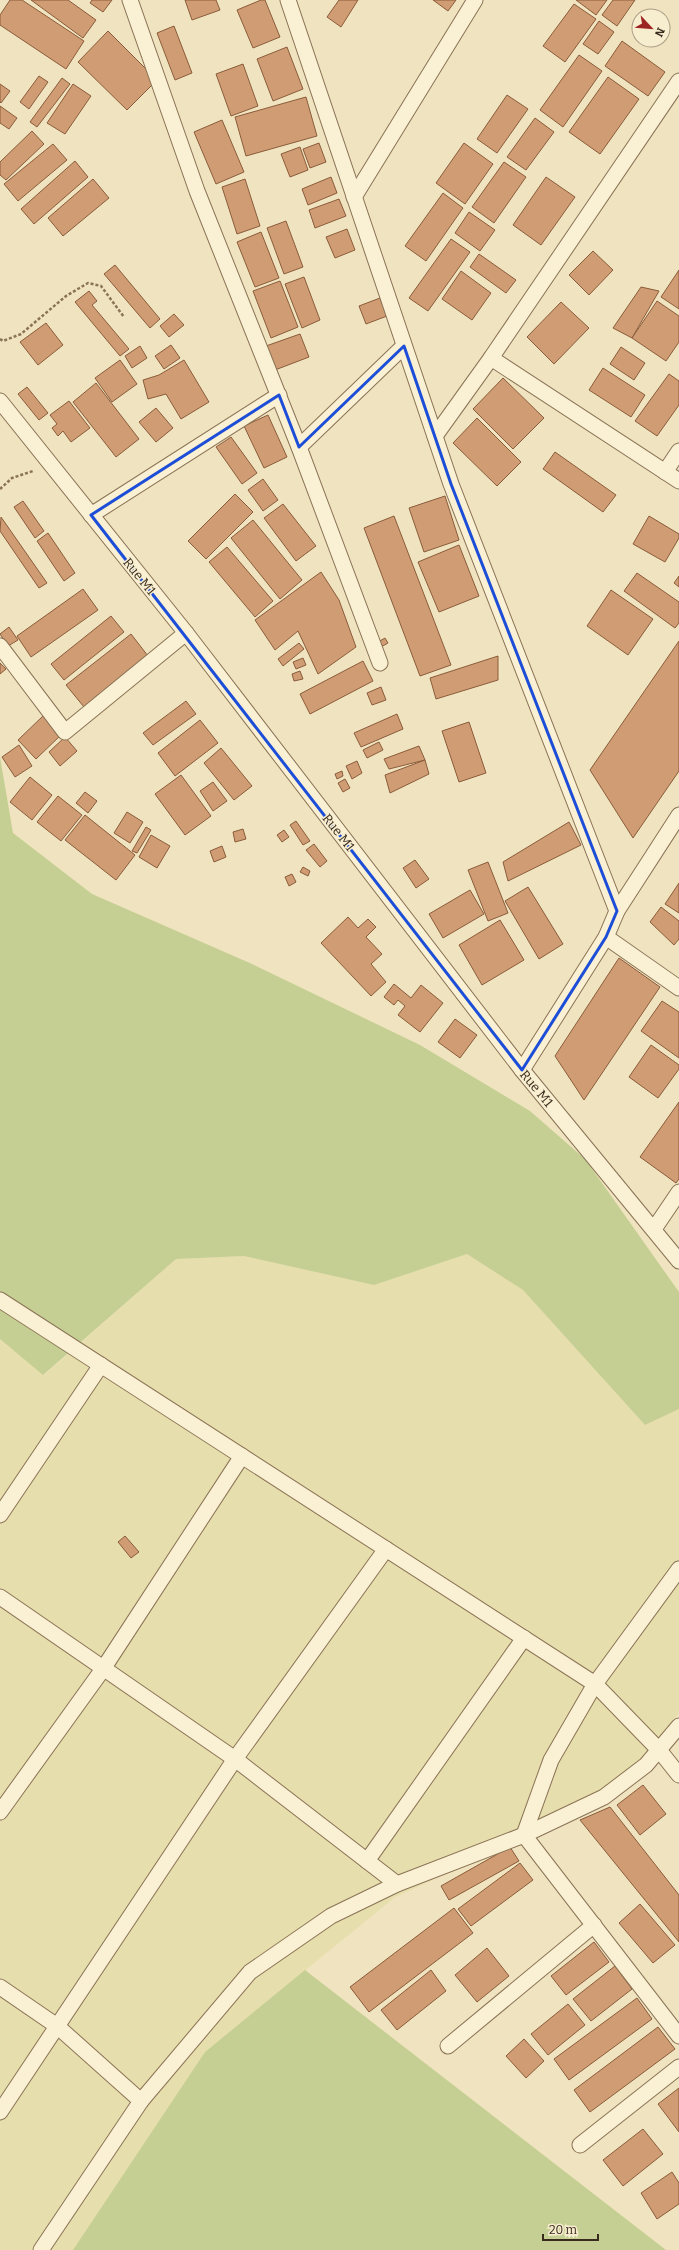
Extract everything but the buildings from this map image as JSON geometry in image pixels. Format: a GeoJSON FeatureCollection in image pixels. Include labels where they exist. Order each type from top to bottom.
{"type":"FeatureCollection","features":[{"type":"Feature","properties":{"kind":"street"},"geometry":{"type":"LineString","coordinates":[[130,0],[197,190],[299,447],[380,663]]}},
{"type":"Feature","properties":{"kind":"street"},"geometry":{"type":"LineString","coordinates":[[288,0],[454,491],[617,910]]}},
{"type":"Feature","properties":{"kind":"street"},"geometry":{"type":"LineString","coordinates":[[354,197],[475,0]]}},
{"type":"Feature","properties":{"kind":"street"},"geometry":{"type":"LineString","coordinates":[[435,436],[491,358],[679,82]]}},
{"type":"Feature","properties":{"kind":"street"},"geometry":{"type":"LineString","coordinates":[[299,447],[404,346]]}},
{"type":"Feature","properties":{"kind":"street"},"geometry":{"type":"LineString","coordinates":[[491,358],[679,481]]}},
{"type":"Feature","properties":{"kind":"street"},"geometry":{"type":"LineString","coordinates":[[92,515],[278,395]]}},
{"type":"Feature","properties":{"kind":"street","name":"Rue M1"},"geometry":{"type":"LineString","coordinates":[[0,401],[186,633],[522,1070],[679,1261]]}},
{"type":"Feature","properties":{"kind":"street"},"geometry":{"type":"LineString","coordinates":[[665,472],[679,451]]}},
{"type":"Feature","properties":{"kind":"street"},"geometry":{"type":"LineString","coordinates":[[0,646],[65,732],[186,633]]}},
{"type":"Feature","properties":{"kind":"street"},"geometry":{"type":"LineString","coordinates":[[522,1070],[606,937],[617,910],[679,815]]}},
{"type":"Feature","properties":{"kind":"street"},"geometry":{"type":"LineString","coordinates":[[606,937],[679,988]]}},
{"type":"Feature","properties":{"kind":"street"},"geometry":{"type":"LineString","coordinates":[[654,1229],[679,1192]]}},
{"type":"Feature","properties":{"kind":"street"},"geometry":{"type":"LineString","coordinates":[[0,1300],[595,1684],[659,1750],[679,1775]]}},
{"type":"Feature","properties":{"kind":"street"},"geometry":{"type":"LineString","coordinates":[[0,1515],[101,1364]]}},
{"type":"Feature","properties":{"kind":"street"},"geometry":{"type":"LineString","coordinates":[[0,1812],[5,1796],[102,1669],[242,1456]]}},
{"type":"Feature","properties":{"kind":"street"},"geometry":{"type":"LineString","coordinates":[[0,2112],[235,1759],[386,1549]]}},
{"type":"Feature","properties":{"kind":"street"},"geometry":{"type":"LineString","coordinates":[[524,1835],[551,1760],[595,1684],[679,1569]]}},
{"type":"Feature","properties":{"kind":"street"},"geometry":{"type":"LineString","coordinates":[[0,1597],[102,1669],[235,1759],[397,1884]]}},
{"type":"Feature","properties":{"kind":"street"},"geometry":{"type":"LineString","coordinates":[[367,1861],[524,1638]]}},
{"type":"Feature","properties":{"kind":"street"},"geometry":{"type":"LineString","coordinates":[[41,2250],[141,2101],[250,1972],[331,1916],[397,1884],[524,1835],[604,1797],[646,1765],[679,1726]]}},
{"type":"Feature","properties":{"kind":"street"},"geometry":{"type":"LineString","coordinates":[[524,1835],[679,2036]]}},
{"type":"Feature","properties":{"kind":"street"},"geometry":{"type":"LineString","coordinates":[[448,2046],[594,1926]]}},
{"type":"Feature","properties":{"kind":"street"},"geometry":{"type":"LineString","coordinates":[[0,1987],[57,2026],[141,2101]]}},
{"type":"Feature","properties":{"kind":"street"},"geometry":{"type":"LineString","coordinates":[[580,2145],[679,2067]]}},
{"type":"Feature","properties":{"kind":"path"},"geometry":{"type":"LineString","coordinates":[[0,339],[3,341],[21,334],[33,322],[66,296],[88,283],[101,286],[124,317]]}},
{"type":"Feature","properties":{"kind":"path"},"geometry":{"type":"LineString","coordinates":[[0,489],[12,478],[31,470],[38,472]]}},
{"type":"Feature","properties":{"kind":"highlighted area"},"geometry":{"type":"Polygon","coordinates":[[[404,346],[451,484],[617,911],[606,937],[522,1070],[91,515],[279,395],[299,447],[404,346]]]}},
{"type":"Feature","properties":{"kind":"shaded area"},"geometry":{"type":"Polygon","coordinates":[[[467,1254],[523,1290],[645,1425],[679,1409],[679,1713],[611,1800],[395,1897],[205,2052],[73,2250],[0,2250],[0,1339],[44,1375],[176,1259],[244,1256],[374,1285],[467,1254]]]}},
{"type":"Feature","properties":{"kind":"green space"},"geometry":{"type":"Polygon","coordinates":[[[0,757],[13,833],[92,894],[252,964],[420,1045],[530,1111],[585,1159],[679,1292],[679,1409],[645,1425],[523,1290],[467,1254],[374,1285],[244,1256],[176,1259],[43,1375],[0,1339],[0,757]]]}},
{"type":"Feature","properties":{"kind":"green space"},"geometry":{"type":"Polygon","coordinates":[[[305,1970],[666,2250],[73,2250],[205,2052],[305,1970]]]}}]}
